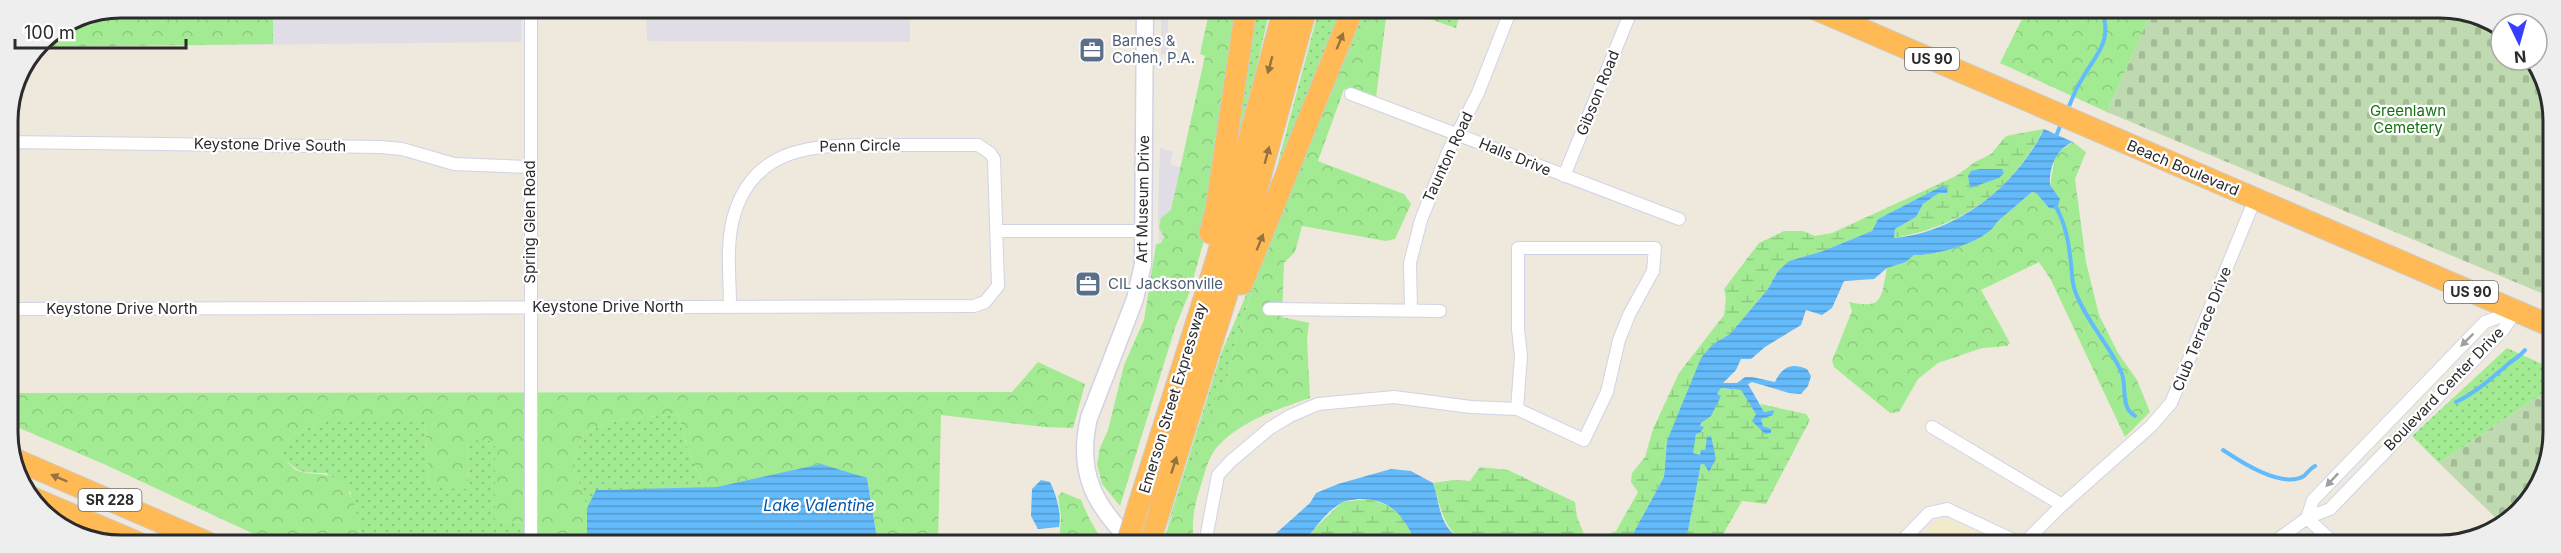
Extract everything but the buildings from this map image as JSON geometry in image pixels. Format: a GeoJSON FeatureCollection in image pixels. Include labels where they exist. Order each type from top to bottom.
{"type":"FeatureCollection","features":[{"type":"Feature","properties":{"kind":"highway"},"geometry":{"type":"LineString","coordinates":[[1193,369],[1197,287],[1216,210],[1245,18]]}},
{"type":"Feature","properties":{"kind":"highway","name":"Emerson Street Expressway"},"geometry":{"type":"LineString","coordinates":[[1152,535],[1282,18]]}},
{"type":"Feature","properties":{"kind":"highway","name":"Emerson Street Expressway"},"geometry":{"type":"LineString","coordinates":[[1130,535],[1193,369],[1267,157],[1304,18]]}},
{"type":"Feature","properties":{"kind":"highway"},"geometry":{"type":"LineString","coordinates":[[1193,369],[1238,297],[1349,18]]}},
{"type":"Feature","properties":{"kind":"highway","name":"Beach Boulevard"},"geometry":{"type":"LineString","coordinates":[[1836,18],[2543,323]]}},
{"type":"Feature","properties":{"kind":"highway","name":"SR 228"},"geometry":{"type":"LineString","coordinates":[[22,462],[190,535]]}},
{"type":"Feature","properties":{"kind":"highway","name":"SR 228"},"geometry":{"type":"LineString","coordinates":[[47,504],[120,535]]}},
{"type":"Feature","properties":{"kind":"street","name":"Spring Glen Road"},"geometry":{"type":"LineString","coordinates":[[531,18],[531,535]]}},
{"type":"Feature","properties":{"kind":"street","name":"Art Museum Drive"},"geometry":{"type":"LineString","coordinates":[[1125,535],[1113,524],[1097,502],[1087,472],[1085,436],[1089,418],[1141,282],[1144,231],[1145,18]]}},
{"type":"Feature","properties":{"kind":"street","name":"Taunton Road"},"geometry":{"type":"LineString","coordinates":[[1411,311],[1410,263],[1413,245],[1431,192],[1478,93],[1508,18]]}},
{"type":"Feature","properties":{"kind":"street","name":"Gibson Road"},"geometry":{"type":"LineString","coordinates":[[1564,176],[1628,18]]}},
{"type":"Feature","properties":{"kind":"street"},"geometry":{"type":"LineString","coordinates":[[1854,18],[1860,28]]}},
{"type":"Feature","properties":{"kind":"street","name":"Halls Drive"},"geometry":{"type":"LineString","coordinates":[[1351,94],[1679,219]]}},
{"type":"Feature","properties":{"kind":"street","name":"Keystone Drive South"},"geometry":{"type":"LineString","coordinates":[[18,142],[381,147],[402,149],[463,165],[530,167]]}},
{"type":"Feature","properties":{"kind":"street","name":"Penn Circle"},"geometry":{"type":"LineString","coordinates":[[730,306],[730,240],[732,220],[739,202],[750,184],[764,169],[783,155],[803,148],[823,145],[978,145],[990,153],[996,166],[998,231]]}},
{"type":"Feature","properties":{"kind":"street","name":"Club Terrace Drive"},"geometry":{"type":"LineString","coordinates":[[2032,535],[2062,505],[2151,426],[2171,403],[2255,199]]}},
{"type":"Feature","properties":{"kind":"street"},"geometry":{"type":"LineString","coordinates":[[998,231],[1144,231]]}},
{"type":"Feature","properties":{"kind":"street","name":"Keystone Drive North"},"geometry":{"type":"LineString","coordinates":[[18,309],[974,306],[985,302],[998,286],[998,231]]}},
{"type":"Feature","properties":{"kind":"street"},"geometry":{"type":"LineString","coordinates":[[1206,535],[1218,476],[1231,461],[1269,428],[1290,416],[1318,405],[1394,397],[1471,407],[1517,409],[1584,440],[1607,392],[1618,340],[1653,271],[1655,248],[1518,248],[1518,329],[1521,356],[1517,409]]}},
{"type":"Feature","properties":{"kind":"street"},"geometry":{"type":"LineString","coordinates":[[1269,309],[1440,311]]}},
{"type":"Feature","properties":{"kind":"street","name":"Boulevard Center Drive"},"geometry":{"type":"LineString","coordinates":[[2307,518],[2313,500],[2485,322],[2516,311]]}},
{"type":"Feature","properties":{"kind":"street","name":"Boulevard Center Drive"},"geometry":{"type":"LineString","coordinates":[[2284,535],[2307,518],[2330,509],[2503,330],[2516,311]]}},
{"type":"Feature","properties":{"kind":"street"},"geometry":{"type":"LineString","coordinates":[[1932,427],[2062,505]]}},
{"type":"Feature","properties":{"kind":"street"},"geometry":{"type":"LineString","coordinates":[[1908,535],[1929,513],[1947,509],[2003,535]]}},
{"type":"Feature","properties":{"kind":"street"},"geometry":{"type":"LineString","coordinates":[[2307,518],[2325,535]]}},
{"type":"Feature","properties":{"kind":"shaded area"},"geometry":{"type":"Polygon","coordinates":[[[121,18],[521,18],[521,42],[50,47],[82,26],[101,20],[121,18]]]}},
{"type":"Feature","properties":{"kind":"shaded area"},"geometry":{"type":"Polygon","coordinates":[[[646,18],[910,18],[910,42],[647,41],[646,18]]]}},
{"type":"Feature","properties":{"kind":"shaded area"},"geometry":{"type":"Polygon","coordinates":[[[1161,18],[1168,18],[1168,54],[1161,55],[1161,18]]]}},
{"type":"Feature","properties":{"kind":"shaded area"},"geometry":{"type":"Polygon","coordinates":[[[1160,148],[1173,152],[1170,165],[1181,167],[1171,210],[1159,228],[1164,237],[1159,243],[1158,211],[1160,148]]]}},
{"type":"Feature","properties":{"kind":"shaded area"},"geometry":{"type":"Polygon","coordinates":[[[1942,517],[1982,535],[1924,535],[1942,517]]]}},
{"type":"Feature","properties":{"kind":"green space"},"geometry":{"type":"Polygon","coordinates":[[[121,18],[273,18],[273,44],[50,47],[82,26],[101,20],[121,18]]]}},
{"type":"Feature","properties":{"kind":"green space"},"geometry":{"type":"Polygon","coordinates":[[[1208,18],[1241,18],[1207,229],[1190,291],[1175,328],[1120,506],[1102,484],[1097,464],[1124,365],[1144,320],[1156,244],[1161,243],[1164,237],[1159,228],[1161,218],[1171,210],[1205,56],[1200,54],[1208,18]]]}},
{"type":"Feature","properties":{"kind":"green space"},"geometry":{"type":"Polygon","coordinates":[[[1250,18],[1268,18],[1246,113],[1236,148],[1250,18]]]}},
{"type":"Feature","properties":{"kind":"green space"},"geometry":{"type":"Polygon","coordinates":[[[1317,18],[1344,18],[1272,185],[1317,18]]]}},
{"type":"Feature","properties":{"kind":"green space"},"geometry":{"type":"Polygon","coordinates":[[[1356,18],[1368,18],[1368,27],[1326,84],[1356,18]]]}},
{"type":"Feature","properties":{"kind":"green space"},"geometry":{"type":"Polygon","coordinates":[[[1368,18],[1386,18],[1376,98],[1344,89],[1318,161],[1404,194],[1411,204],[1395,239],[1386,241],[1302,226],[1295,252],[1284,263],[1282,317],[1309,323],[1307,339],[1310,398],[1273,411],[1249,423],[1217,447],[1207,465],[1197,500],[1193,535],[1165,535],[1219,387],[1226,383],[1237,337],[1266,248],[1326,84],[1368,27],[1368,18]]]}},
{"type":"Feature","properties":{"kind":"green space"},"geometry":{"type":"Polygon","coordinates":[[[1427,18],[1459,18],[1456,28],[1427,18]]]}},
{"type":"Feature","properties":{"kind":"green space"},"geometry":{"type":"Polygon","coordinates":[[[2022,18],[2149,18],[2107,112],[2000,63],[2022,18]]]}},
{"type":"Feature","properties":{"kind":"green space","name":"Greenlawn Cemetery"},"geometry":{"type":"Polygon","coordinates":[[[2149,18],[2440,18],[2473,23],[2489,31],[2489,72],[2530,72],[2541,101],[2543,294],[2107,112],[2149,18]]]}},
{"type":"Feature","properties":{"kind":"green space"},"geometry":{"type":"Polygon","coordinates":[[[2044,129],[2031,151],[2000,188],[1963,215],[1942,225],[1894,238],[1895,229],[1916,217],[1923,204],[1939,193],[1942,186],[1878,219],[1872,231],[1823,251],[1789,261],[1778,271],[1768,289],[1730,334],[1713,344],[1667,441],[1664,477],[1634,535],[1606,535],[1616,531],[1638,492],[1631,482],[1632,473],[1645,457],[1653,429],[1679,373],[1724,315],[1726,298],[1724,289],[1759,243],[1784,231],[1803,231],[1815,236],[1832,233],[1956,176],[1991,154],[2006,136],[2044,129]]]}},
{"type":"Feature","properties":{"kind":"green space"},"geometry":{"type":"Polygon","coordinates":[[[2073,142],[2086,152],[2075,179],[2086,262],[2099,315],[2118,353],[2137,380],[2150,412],[2125,437],[2051,280],[2039,262],[1981,290],[2010,343],[2007,346],[1982,348],[1938,363],[1918,379],[1899,412],[1890,413],[1834,367],[1832,361],[1852,311],[1849,302],[1869,304],[1875,302],[1882,294],[1887,268],[1906,262],[1914,255],[1947,250],[1983,236],[2032,192],[2036,193],[2049,208],[2060,199],[2050,186],[2055,156],[2073,142]]]}},
{"type":"Feature","properties":{"kind":"green space"},"geometry":{"type":"Polygon","coordinates":[[[1266,248],[1237,337],[1226,383],[1166,530],[1221,354],[1266,248]]]}},
{"type":"Feature","properties":{"kind":"green space"},"geometry":{"type":"Polygon","coordinates":[[[2507,348],[2543,364],[2543,393],[2439,463],[2412,436],[2507,348]]]}},
{"type":"Feature","properties":{"kind":"green space"},"geometry":{"type":"Polygon","coordinates":[[[1038,362],[1085,384],[1073,428],[941,415],[938,535],[876,535],[867,478],[704,488],[687,447],[678,414],[610,421],[583,434],[573,465],[587,508],[587,535],[536,535],[535,522],[495,521],[495,441],[467,440],[469,489],[429,488],[425,421],[321,421],[290,437],[281,453],[296,470],[331,476],[343,484],[355,506],[360,532],[364,535],[256,535],[106,465],[18,427],[18,393],[1012,392],[1038,362]]]}},
{"type":"Feature","properties":{"kind":"green space"},"geometry":{"type":"Polygon","coordinates":[[[1721,388],[1741,390],[1754,409],[1765,434],[1771,429],[1763,426],[1761,419],[1773,410],[1764,412],[1760,404],[1806,414],[1810,420],[1766,504],[1742,501],[1723,535],[1687,535],[1701,464],[1704,464],[1709,471],[1713,455],[1710,444],[1706,441],[1705,450],[1700,455],[1693,453],[1693,445],[1698,430],[1720,396],[1716,394],[1721,388]]]}},
{"type":"Feature","properties":{"kind":"green space"},"geometry":{"type":"Polygon","coordinates":[[[2543,393],[2541,452],[2535,471],[2517,500],[2496,518],[2439,463],[2543,393]]]}},
{"type":"Feature","properties":{"kind":"green space"},"geometry":{"type":"Polygon","coordinates":[[[678,414],[687,447],[704,488],[597,490],[587,508],[573,465],[583,434],[610,421],[678,414]]]}},
{"type":"Feature","properties":{"kind":"green space"},"geometry":{"type":"Polygon","coordinates":[[[321,421],[425,421],[429,488],[469,488],[467,439],[496,441],[495,521],[536,522],[537,535],[364,535],[360,532],[351,493],[326,473],[310,473],[295,468],[280,453],[290,437],[321,421]]]}},
{"type":"Feature","properties":{"kind":"green space"},"geometry":{"type":"Polygon","coordinates":[[[1480,467],[1508,470],[1575,502],[1577,517],[1584,534],[1588,535],[1457,535],[1443,515],[1433,483],[1453,480],[1470,481],[1480,467]]]}},
{"type":"Feature","properties":{"kind":"green space"},"geometry":{"type":"Polygon","coordinates":[[[1062,492],[1081,500],[1099,535],[1060,535],[1061,517],[1058,496],[1062,492]]]}},
{"type":"Feature","properties":{"kind":"green space"},"geometry":{"type":"Polygon","coordinates":[[[1368,499],[1387,505],[1404,520],[1412,535],[1310,535],[1342,502],[1368,499]]]}},
{"type":"Feature","properties":{"kind":"water"},"geometry":{"type":"Polygon","coordinates":[[[2044,129],[2073,142],[2058,154],[2051,172],[2050,185],[2060,199],[2057,209],[2049,208],[2036,193],[2032,192],[1983,236],[1947,250],[1914,255],[1906,262],[1887,268],[1874,279],[1844,281],[1832,308],[1822,315],[1806,310],[1801,325],[1765,347],[1751,359],[1741,359],[1736,370],[1723,383],[1737,383],[1745,377],[1775,382],[1784,369],[1796,366],[1807,369],[1811,376],[1808,386],[1801,394],[1789,393],[1752,382],[1748,384],[1764,412],[1774,410],[1773,415],[1761,419],[1763,426],[1771,429],[1771,433],[1765,434],[1752,421],[1756,414],[1741,390],[1721,388],[1717,394],[1721,396],[1711,416],[1701,423],[1700,426],[1704,427],[1700,433],[1696,434],[1693,453],[1700,455],[1701,450],[1705,450],[1707,437],[1711,436],[1716,459],[1709,472],[1704,464],[1701,464],[1687,535],[1634,535],[1664,477],[1667,441],[1701,358],[1713,344],[1730,334],[1768,289],[1778,271],[1789,261],[1823,251],[1872,231],[1878,219],[1942,186],[1948,188],[1947,193],[1939,193],[1923,204],[1916,217],[1895,229],[1894,238],[1940,227],[1982,203],[2018,169],[2044,129]]]}},
{"type":"Feature","properties":{"kind":"water"},"geometry":{"type":"Polygon","coordinates":[[[2002,169],[2004,173],[1999,178],[1970,188],[1968,176],[1971,171],[2002,169]]]}},
{"type":"Feature","properties":{"kind":"water","name":"Lake Valentine"},"geometry":{"type":"Polygon","coordinates":[[[821,464],[867,478],[876,535],[587,535],[587,508],[596,490],[717,487],[821,464]]]}},
{"type":"Feature","properties":{"kind":"water"},"geometry":{"type":"Polygon","coordinates":[[[1391,469],[1411,471],[1433,483],[1443,518],[1455,535],[1412,535],[1402,518],[1388,506],[1380,502],[1359,499],[1345,501],[1335,507],[1310,535],[1274,535],[1310,503],[1316,493],[1338,484],[1391,469]]]}},
{"type":"Feature","properties":{"kind":"water"},"geometry":{"type":"Polygon","coordinates":[[[1041,480],[1050,482],[1054,492],[1059,510],[1059,527],[1038,529],[1031,516],[1032,489],[1041,480]]]}},
{"type":"Feature","properties":{"kind":"waterway"},"geometry":{"type":"LineString","coordinates":[[2068,109],[2078,86],[2102,47],[2105,30],[2103,18]]}},
{"type":"Feature","properties":{"kind":"waterway"},"geometry":{"type":"LineString","coordinates":[[2057,134],[2062,121]]}},
{"type":"Feature","properties":{"kind":"waterway"},"geometry":{"type":"LineString","coordinates":[[2056,207],[2066,235],[2075,291],[2121,371],[2125,402],[2135,416]]}},
{"type":"Feature","properties":{"kind":"waterway"},"geometry":{"type":"LineString","coordinates":[[2456,402],[2483,385],[2525,350]]}},
{"type":"Feature","properties":{"kind":"waterway"},"geometry":{"type":"LineString","coordinates":[[2223,450],[2273,477],[2295,479],[2304,476],[2315,466]]}},
{"type":"Feature","properties":{"kind":"place","name":"Barnes & Cohen, P.A."},"geometry":{"type":"Point","coordinates":[1092,50]}},
{"type":"Feature","properties":{"kind":"place","name":"CIL Jacksonville"},"geometry":{"type":"Point","coordinates":[1088,284]}}]}
